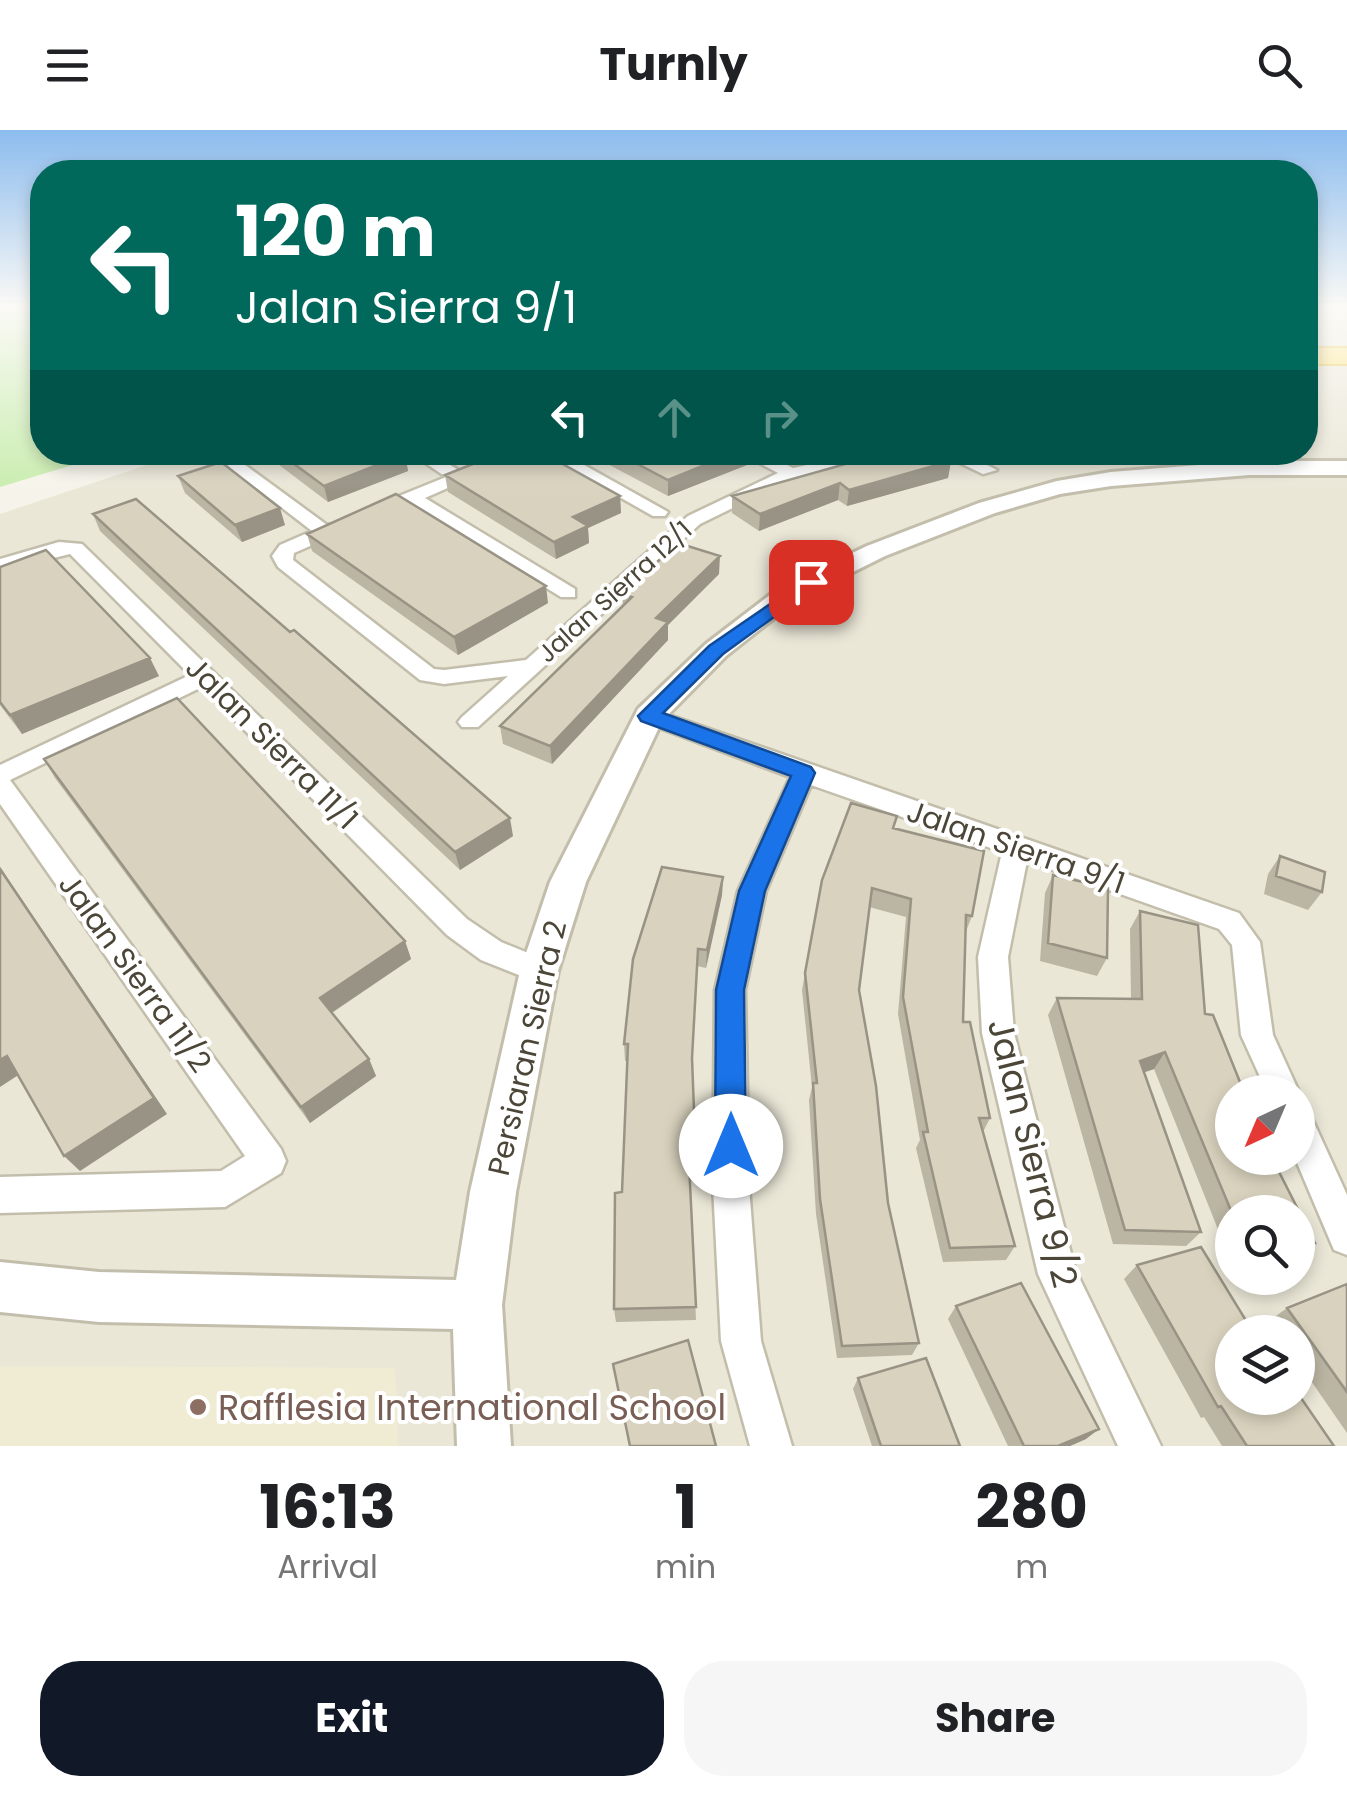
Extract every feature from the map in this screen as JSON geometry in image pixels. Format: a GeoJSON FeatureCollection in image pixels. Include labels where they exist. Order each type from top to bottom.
{"type":"FeatureCollection","features":[{"type":"Feature","properties":{"kind":"street"},"geometry":{"type":"LineString","coordinates":[[235,465],[325,532]]}},
{"type":"Feature","properties":{"kind":"street"},"geometry":{"type":"LineString","coordinates":[[438,465],[459,478]]}},
{"type":"Feature","properties":{"kind":"street"},"geometry":{"type":"LineString","coordinates":[[490,465],[325,532],[286,550],[282,556],[428,675],[444,677],[531,666]]}},
{"type":"Feature","properties":{"kind":"street"},"geometry":{"type":"LineString","coordinates":[[572,465],[660,512]]}},
{"type":"Feature","properties":{"kind":"street"},"geometry":{"type":"LineString","coordinates":[[775,465],[792,473]]}},
{"type":"Feature","properties":{"kind":"street","name":"Jalan Sierra 12/1"},"geometry":{"type":"LineString","coordinates":[[470,722],[694,520],[792,473],[834,465]]}},
{"type":"Feature","properties":{"kind":"street"},"geometry":{"type":"LineString","coordinates":[[977,465],[989,470]]}},
{"type":"Feature","properties":{"kind":"street","name":"Persiaran Sierra 2"},"geometry":{"type":"LineString","coordinates":[[484,1446],[477,1305],[493,1192],[539,971],[568,882],[648,716],[716,650],[788,594],[876,551],[970,514],[1057,488],[1111,479],[1250,468],[1347,468]]}},
{"type":"Feature","properties":{"kind":"street"},"geometry":{"type":"LineString","coordinates":[[412,497],[568,593]]}},
{"type":"Feature","properties":{"kind":"street","name":"Jalan Sierra 11/1"},"geometry":{"type":"LineString","coordinates":[[0,565],[59,548],[74,548],[458,927],[491,952],[539,971]]}},
{"type":"Feature","properties":{"kind":"street"},"geometry":{"type":"LineString","coordinates":[[0,775],[204,677]]}},
{"type":"Feature","properties":{"kind":"street","name":"Jalan Sierra 9/1"},"geometry":{"type":"LineString","coordinates":[[648,716],[1229,921],[1246,942],[1258,1034],[1276,1075]]}},
{"type":"Feature","properties":{"kind":"street"},"geometry":{"type":"LineString","coordinates":[[771,1446],[741,1341],[731,1186],[730,990],[752,891],[804,773]]}},
{"type":"Feature","properties":{"kind":"street","name":"Jalan Sierra 11/2"},"geometry":{"type":"LineString","coordinates":[[0,785],[270,1160],[250,1177],[225,1190],[0,1196]]}},
{"type":"Feature","properties":{"kind":"street","name":"Jalan Sierra 9/2"},"geometry":{"type":"LineString","coordinates":[[1016,847],[994,957],[998,1033],[1056,1274],[1140,1446]]}},
{"type":"Feature","properties":{"kind":"street"},"geometry":{"type":"LineString","coordinates":[[1315,1164],[1347,1237]]}},
{"type":"Feature","properties":{"kind":"street"},"geometry":{"type":"LineString","coordinates":[[0,1286],[98,1298],[477,1305]]}},
{"type":"Feature","properties":{"kind":"shaded area"},"geometry":{"type":"Polygon","coordinates":[[[1318,369],[1347,369],[1347,1446],[0,1446],[0,514],[147,465],[1318,465],[1318,369]]]}},
{"type":"Feature","properties":{"kind":"shaded area","name":"Rafflesia International School"},"geometry":{"type":"Polygon","coordinates":[[[0,1366],[395,1368],[398,1446],[0,1446],[0,1366]]]}},
{"type":"Feature","properties":{"kind":"green space"},"geometry":{"type":"Polygon","coordinates":[[[0,369],[30,369],[30,465],[72,465],[0,487],[0,369]]]}},
{"type":"Feature","properties":{"kind":"building"},"geometry":{"type":"Polygon","coordinates":[[[225,465],[280,508],[235,525],[178,476],[225,465]]]}},
{"type":"Feature","properties":{"kind":"building"},"geometry":{"type":"Polygon","coordinates":[[[296,465],[377,465],[324,486],[296,465]]]}},
{"type":"Feature","properties":{"kind":"building"},"geometry":{"type":"Polygon","coordinates":[[[470,465],[564,465],[620,496],[573,517],[588,526],[554,542],[445,475],[470,465]]]}},
{"type":"Feature","properties":{"kind":"building"},"geometry":{"type":"Polygon","coordinates":[[[640,465],[705,465],[668,480],[640,465]]]}},
{"type":"Feature","properties":{"kind":"building"},"geometry":{"type":"Polygon","coordinates":[[[842,465],[937,465],[849,490],[840,483],[760,514],[732,496],[842,465]]]}},
{"type":"Feature","properties":{"kind":"building"},"geometry":{"type":"Polygon","coordinates":[[[396,494],[546,586],[454,637],[307,534],[396,494]]]}},
{"type":"Feature","properties":{"kind":"building"},"geometry":{"type":"Polygon","coordinates":[[[136,499],[510,818],[455,852],[93,514],[136,499]]]}},
{"type":"Feature","properties":{"kind":"building"},"geometry":{"type":"Polygon","coordinates":[[[678,543],[720,556],[656,618],[668,622],[550,746],[500,726],[632,597],[622,594],[678,543]]]}},
{"type":"Feature","properties":{"kind":"building"},"geometry":{"type":"Polygon","coordinates":[[[46,550],[150,658],[10,715],[0,702],[0,567],[46,550]]]}},
{"type":"Feature","properties":{"kind":"building"},"geometry":{"type":"Polygon","coordinates":[[[177,698],[405,941],[320,998],[369,1059],[301,1107],[44,759],[177,698]]]}},
{"type":"Feature","properties":{"kind":"building"},"geometry":{"type":"Polygon","coordinates":[[[851,803],[897,816],[893,828],[984,851],[972,916],[966,915],[963,1022],[970,1022],[990,1118],[979,1118],[1015,1246],[950,1248],[923,1132],[928,1132],[903,997],[911,899],[872,888],[859,990],[876,1086],[888,1203],[919,1343],[842,1346],[820,1199],[813,1083],[817,1083],[805,973],[822,880],[851,803]]]}},
{"type":"Feature","properties":{"kind":"building"},"geometry":{"type":"Polygon","coordinates":[[[1280,856],[1325,872],[1322,892],[1276,876],[1280,856]]]}},
{"type":"Feature","properties":{"kind":"building"},"geometry":{"type":"Polygon","coordinates":[[[662,867],[723,877],[707,950],[698,949],[692,1058],[696,1163],[689,1163],[696,1307],[614,1309],[615,1193],[622,1192],[628,1044],[624,1044],[633,959],[662,867]]]}},
{"type":"Feature","properties":{"kind":"building"},"geometry":{"type":"Polygon","coordinates":[[[0,869],[154,1098],[64,1156],[7,1056],[0,1060],[0,869]]]}},
{"type":"Feature","properties":{"kind":"building"},"geometry":{"type":"Polygon","coordinates":[[[1053,875],[1108,888],[1107,958],[1048,943],[1053,875]]]}},
{"type":"Feature","properties":{"kind":"building"},"geometry":{"type":"Polygon","coordinates":[[[1140,911],[1198,925],[1205,1014],[1213,1015],[1237,1075],[1215,1075],[1215,1172],[1165,1052],[1140,1061],[1201,1232],[1125,1230],[1057,998],[1142,999],[1140,911]]]}},
{"type":"Feature","properties":{"kind":"building"},"geometry":{"type":"Polygon","coordinates":[[[1216,1175],[1281,1175],[1291,1195],[1225,1195],[1216,1175]]]}},
{"type":"Feature","properties":{"kind":"building"},"geometry":{"type":"Polygon","coordinates":[[[1201,1247],[1215,1270],[1215,1295],[1230,1295],[1243,1315],[1215,1315],[1215,1402],[1137,1265],[1201,1247]]]}},
{"type":"Feature","properties":{"kind":"building"},"geometry":{"type":"Polygon","coordinates":[[[1021,1283],[1099,1429],[1058,1446],[1024,1446],[956,1306],[1021,1283]]]}},
{"type":"Feature","properties":{"kind":"building"},"geometry":{"type":"Polygon","coordinates":[[[1347,1284],[1347,1392],[1315,1347],[1315,1315],[1292,1315],[1287,1308],[1347,1284]]]}},
{"type":"Feature","properties":{"kind":"building"},"geometry":{"type":"Polygon","coordinates":[[[688,1340],[716,1446],[630,1446],[613,1364],[688,1340]]]}},
{"type":"Feature","properties":{"kind":"building"},"geometry":{"type":"Polygon","coordinates":[[[926,1358],[960,1446],[881,1446],[858,1378],[926,1358]]]}},
{"type":"Feature","properties":{"kind":"building"},"geometry":{"type":"Polygon","coordinates":[[[1227,1415],[1313,1415],[1334,1446],[1247,1446],[1227,1415]]]}},
{"type":"Feature","properties":{"kind":"place","name":"Rafflesia International School"},"geometry":{"type":"Point","coordinates":[198,1407]}},
{"type":"Feature","properties":{"kind":"route"},"geometry":{"type":"LineString","coordinates":[[731,1146],[730,990],[752,891],[804,773],[648,716],[716,650],[788,594],[811,582]]}}]}
